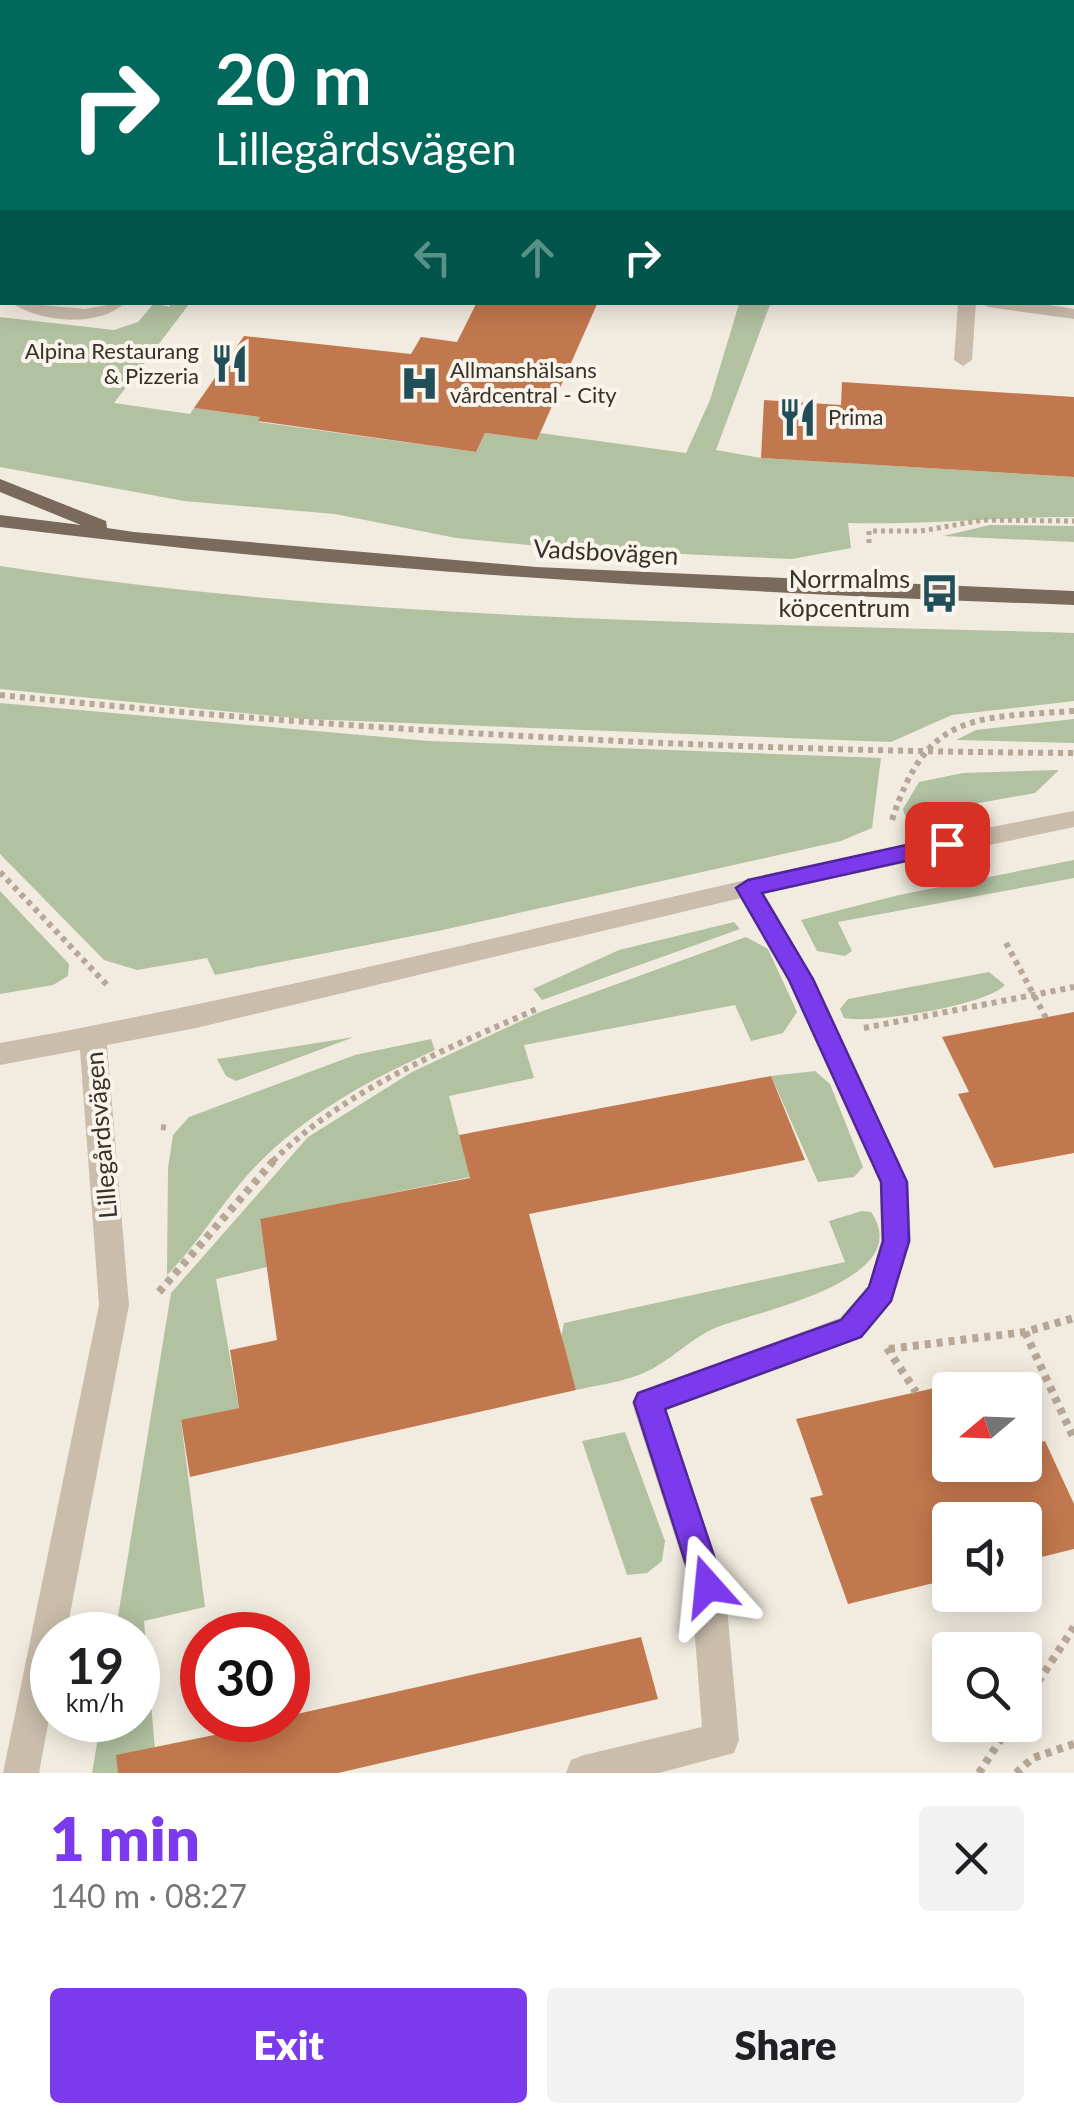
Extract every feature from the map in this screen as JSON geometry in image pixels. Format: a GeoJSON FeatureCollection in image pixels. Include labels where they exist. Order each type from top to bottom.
{"type":"FeatureCollection","features":[{"type":"Feature","properties":{"kind":"main road","name":"Vadsbovägen"},"geometry":{"type":"LineString","coordinates":[[0,485],[136,540]]}},
{"type":"Feature","properties":{"kind":"main road","name":"Vadsbovägen"},"geometry":{"type":"LineString","coordinates":[[0,522],[136,540],[450,570],[714,586],[1074,598]]}},
{"type":"Feature","properties":{"kind":"street"},"geometry":{"type":"LineString","coordinates":[[34,305],[80,314],[96,313],[112,305]]}},
{"type":"Feature","properties":{"kind":"street"},"geometry":{"type":"LineString","coordinates":[[963,360],[968,305]]}},
{"type":"Feature","properties":{"kind":"street"},"geometry":{"type":"LineString","coordinates":[[1022,305],[1074,314]]}},
{"type":"Feature","properties":{"kind":"street","name":"Lillegårdsvägen"},"geometry":{"type":"LineString","coordinates":[[21,1773],[114,1305],[93,1038],[877,857],[1074,819]]}},
{"type":"Feature","properties":{"kind":"street"},"geometry":{"type":"LineString","coordinates":[[584,1773],[722,1740],[708,1586],[648,1402],[851,1328],[881,1292],[896,1241],[894,1182],[801,979],[748,888]]}},
{"type":"Feature","properties":{"kind":"street"},"geometry":{"type":"LineString","coordinates":[[0,1054],[93,1038]]}},
{"type":"Feature","properties":{"kind":"path"},"geometry":{"type":"LineString","coordinates":[[869,543],[869,532],[921,534],[983,520],[1074,521]]}},
{"type":"Feature","properties":{"kind":"path"},"geometry":{"type":"LineString","coordinates":[[0,694],[320,725],[923,754],[1074,754]]}},
{"type":"Feature","properties":{"kind":"path"},"geometry":{"type":"LineString","coordinates":[[889,830],[900,788],[944,729],[974,721],[1074,711]]}},
{"type":"Feature","properties":{"kind":"path"},"geometry":{"type":"LineString","coordinates":[[0,872],[107,985]]}},
{"type":"Feature","properties":{"kind":"path"},"geometry":{"type":"LineString","coordinates":[[1006,943],[1046,1018]]}},
{"type":"Feature","properties":{"kind":"path"},"geometry":{"type":"LineString","coordinates":[[826,1036],[1074,988]]}},
{"type":"Feature","properties":{"kind":"path"},"geometry":{"type":"LineString","coordinates":[[159,1292],[253,1180],[298,1139],[398,1074],[539,1008]]}},
{"type":"Feature","properties":{"kind":"path"},"geometry":{"type":"LineString","coordinates":[[889,1349],[1025,1332],[1074,1318]]}},
{"type":"Feature","properties":{"kind":"path"},"geometry":{"type":"LineString","coordinates":[[1025,1332],[1074,1439]]}},
{"type":"Feature","properties":{"kind":"path"},"geometry":{"type":"LineString","coordinates":[[1042,1676],[1074,1627]]}},
{"type":"Feature","properties":{"kind":"path"},"geometry":{"type":"LineString","coordinates":[[979,1773],[999,1742]]}},
{"type":"Feature","properties":{"kind":"path"},"geometry":{"type":"LineString","coordinates":[[1016,1773],[1034,1758],[1074,1744]]}},
{"type":"Feature","properties":{"kind":"green space"},"geometry":{"type":"Polygon","coordinates":[[[152,305],[188,305],[114,403],[190,414],[194,408],[260,417],[259,422],[476,452],[485,433],[537,440],[540,433],[686,453],[710,400],[739,305],[770,305],[716,450],[761,458],[1074,477],[1074,517],[848,523],[851,548],[792,559],[571,549],[456,538],[335,514],[184,501],[0,467],[0,317],[114,330],[138,322],[152,305]]]}},
{"type":"Feature","properties":{"kind":"green space"},"geometry":{"type":"Polygon","coordinates":[[[990,525],[1074,526],[1074,542],[943,536],[990,525]]]}},
{"type":"Feature","properties":{"kind":"green space"},"geometry":{"type":"Polygon","coordinates":[[[0,566],[268,598],[402,608],[670,621],[1074,633],[1074,701],[952,715],[891,742],[304,719],[0,689],[0,566]]]}},
{"type":"Feature","properties":{"kind":"green space"},"geometry":{"type":"Polygon","coordinates":[[[0,703],[429,741],[881,758],[872,828],[841,841],[438,931],[215,975],[207,958],[137,970],[104,960],[0,854],[0,703]]]}},
{"type":"Feature","properties":{"kind":"green space"},"geometry":{"type":"Polygon","coordinates":[[[1074,719],[1074,743],[956,740],[976,730],[1074,719]]]}},
{"type":"Feature","properties":{"kind":"green space"},"geometry":{"type":"Polygon","coordinates":[[[1059,770],[1035,793],[905,816],[903,809],[919,782],[963,773],[1059,770]]]}},
{"type":"Feature","properties":{"kind":"green space"},"geometry":{"type":"Polygon","coordinates":[[[1074,860],[1074,878],[838,922],[852,951],[845,956],[817,951],[801,920],[899,895],[1074,860]]]}},
{"type":"Feature","properties":{"kind":"green space"},"geometry":{"type":"Polygon","coordinates":[[[0,891],[69,964],[68,976],[53,985],[0,994],[0,891]]]}},
{"type":"Feature","properties":{"kind":"green space"},"geometry":{"type":"Polygon","coordinates":[[[734,922],[740,929],[542,1000],[533,989],[619,950],[734,922]]]}},
{"type":"Feature","properties":{"kind":"green space"},"geometry":{"type":"Polygon","coordinates":[[[746,937],[768,949],[797,1012],[783,1033],[751,1041],[735,1005],[524,1045],[534,1078],[449,1096],[470,1177],[260,1220],[267,1267],[216,1279],[239,1408],[181,1421],[205,1607],[160,1617],[160,1612],[119,1612],[171,1293],[308,1137],[412,1072],[540,1012],[746,937]]]}},
{"type":"Feature","properties":{"kind":"green space"},"geometry":{"type":"Polygon","coordinates":[[[989,972],[1005,985],[954,1006],[859,1019],[844,1018],[840,1009],[848,999],[989,972]]]}},
{"type":"Feature","properties":{"kind":"green space"},"geometry":{"type":"Polygon","coordinates":[[[354,1037],[236,1081],[226,1076],[217,1059],[354,1037]]]}},
{"type":"Feature","properties":{"kind":"green space"},"geometry":{"type":"Polygon","coordinates":[[[431,1039],[435,1050],[358,1089],[286,1138],[244,1179],[167,1275],[168,1168],[173,1135],[189,1117],[355,1055],[431,1039]]]}},
{"type":"Feature","properties":{"kind":"green space"},"geometry":{"type":"Polygon","coordinates":[[[815,1071],[830,1084],[863,1167],[854,1177],[818,1182],[771,1076],[815,1071]]]}},
{"type":"Feature","properties":{"kind":"green space"},"geometry":{"type":"Polygon","coordinates":[[[871,1212],[880,1236],[872,1257],[853,1275],[794,1302],[715,1328],[638,1375],[576,1390],[561,1338],[564,1323],[845,1262],[829,1221],[871,1212]]]}},
{"type":"Feature","properties":{"kind":"green space"},"geometry":{"type":"Polygon","coordinates":[[[625,1432],[665,1541],[662,1561],[647,1573],[627,1575],[582,1441],[625,1432]]]}},
{"type":"Feature","properties":{"kind":"green space"},"geometry":{"type":"Polygon","coordinates":[[[97,1742],[154,1742],[157,1773],[92,1773],[97,1742]]]}},
{"type":"Feature","properties":{"kind":"building"},"geometry":{"type":"Polygon","coordinates":[[[476,305],[597,305],[537,440],[485,433],[476,452],[194,408],[244,336],[411,354],[421,337],[457,342],[476,305]]]}},
{"type":"Feature","properties":{"kind":"building"},"geometry":{"type":"Polygon","coordinates":[[[842,382],[1074,397],[1074,477],[761,458],[764,400],[841,405],[842,382]]]}},
{"type":"Feature","properties":{"kind":"building"},"geometry":{"type":"Polygon","coordinates":[[[1074,1012],[1074,1153],[994,1168],[958,1094],[969,1092],[942,1037],[1074,1012]]]}},
{"type":"Feature","properties":{"kind":"building"},"geometry":{"type":"Polygon","coordinates":[[[771,1076],[805,1160],[529,1214],[576,1390],[190,1477],[181,1420],[239,1408],[230,1350],[277,1340],[260,1219],[470,1178],[459,1135],[771,1076]]]}},
{"type":"Feature","properties":{"kind":"building"},"geometry":{"type":"Polygon","coordinates":[[[932,1389],[932,1482],[1042,1482],[1045,1441],[1074,1504],[1074,1549],[1042,1557],[1042,1502],[932,1502],[932,1583],[848,1604],[810,1498],[823,1495],[796,1419],[932,1389]]]}},
{"type":"Feature","properties":{"kind":"building"},"geometry":{"type":"Polygon","coordinates":[[[641,1637],[658,1699],[338,1773],[118,1773],[116,1755],[180,1742],[310,1742],[310,1711],[641,1637]]]}},
{"type":"Feature","properties":{"kind":"place","name":"Alpina Restaurang & Pizzeria"},"geometry":{"type":"Point","coordinates":[229,364]}},
{"type":"Feature","properties":{"kind":"place","name":"Allmanshälsans vårdcentral - City"},"geometry":{"type":"Point","coordinates":[420,383]}},
{"type":"Feature","properties":{"kind":"place","name":"Prima"},"geometry":{"type":"Point","coordinates":[798,417]}},
{"type":"Feature","properties":{"kind":"place","name":"Norrmalms köpcentrum"},"geometry":{"type":"Point","coordinates":[940,593]}},
{"type":"Feature","properties":{"kind":"route"},"geometry":{"type":"LineString","coordinates":[[708,1586],[648,1402],[851,1328],[881,1292],[896,1241],[894,1182],[801,979],[748,888],[947,844]]}}]}
